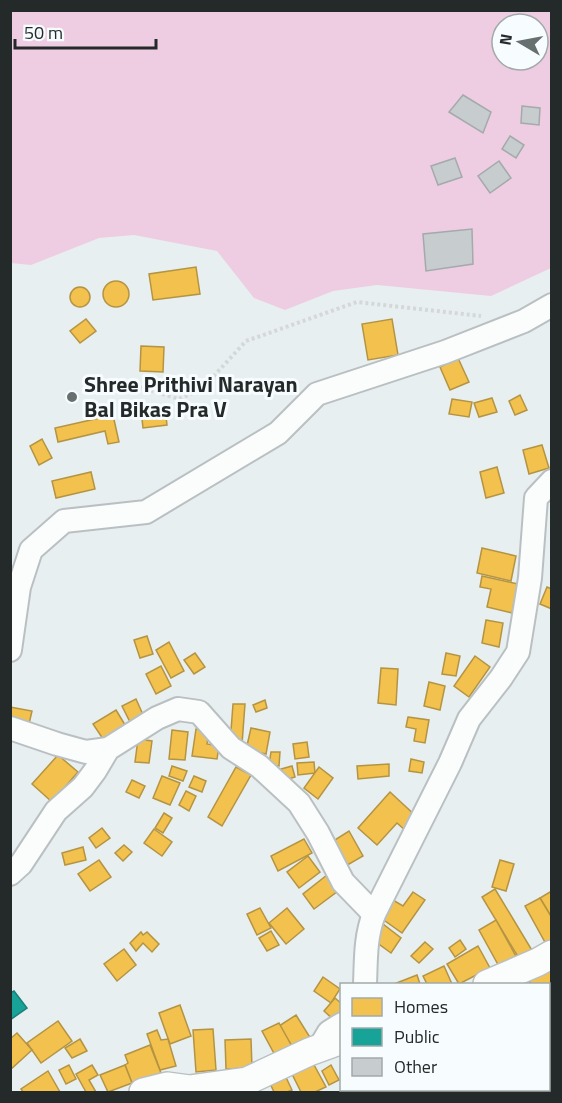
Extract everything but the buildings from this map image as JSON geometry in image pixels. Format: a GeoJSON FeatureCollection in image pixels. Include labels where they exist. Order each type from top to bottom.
{"type":"FeatureCollection","features":[{"type":"Feature","properties":{"kind":"street"},"geometry":{"type":"LineString","coordinates":[[10,650],[19,586],[32,550],[64,521],[146,512],[278,433],[317,394],[445,352],[524,321],[552,305]]}},
{"type":"Feature","properties":{"kind":"street"},"geometry":{"type":"LineString","coordinates":[[365,983],[366,952],[374,914],[450,763],[469,719],[501,678],[518,651],[530,578],[536,498],[552,481]]}},
{"type":"Feature","properties":{"kind":"street"},"geometry":{"type":"LineString","coordinates":[[10,728],[86,752],[108,749],[158,717],[178,709],[199,712],[231,748],[259,766],[299,803],[318,833],[343,882],[374,914]]}},
{"type":"Feature","properties":{"kind":"street"},"geometry":{"type":"LineString","coordinates":[[10,874],[21,864],[56,811],[83,787],[108,749]]}},
{"type":"Feature","properties":{"kind":"street"},"geometry":{"type":"LineString","coordinates":[[489,983],[552,954]]}},
{"type":"Feature","properties":{"kind":"street"},"geometry":{"type":"LineString","coordinates":[[143,1092],[166,1086],[189,1089],[247,1081],[331,1044],[329,1032],[340,1025]]}},
{"type":"Feature","properties":{"kind":"path"},"geometry":{"type":"LineString","coordinates":[[139,387],[179,399],[202,389],[246,341],[357,302],[488,317]]}},
{"type":"Feature","properties":{"kind":"shaded area"},"geometry":{"type":"Polygon","coordinates":[[[10,11],[551,11],[551,268],[491,296],[377,285],[333,291],[285,310],[254,298],[217,251],[134,235],[99,238],[31,265],[11,263],[10,11]]]}},
{"type":"Feature","properties":{"kind":"place","name":"Shree Prithivi Narayan Bal Bikas Pra V"},"geometry":{"type":"Point","coordinates":[72,397]}}]}
